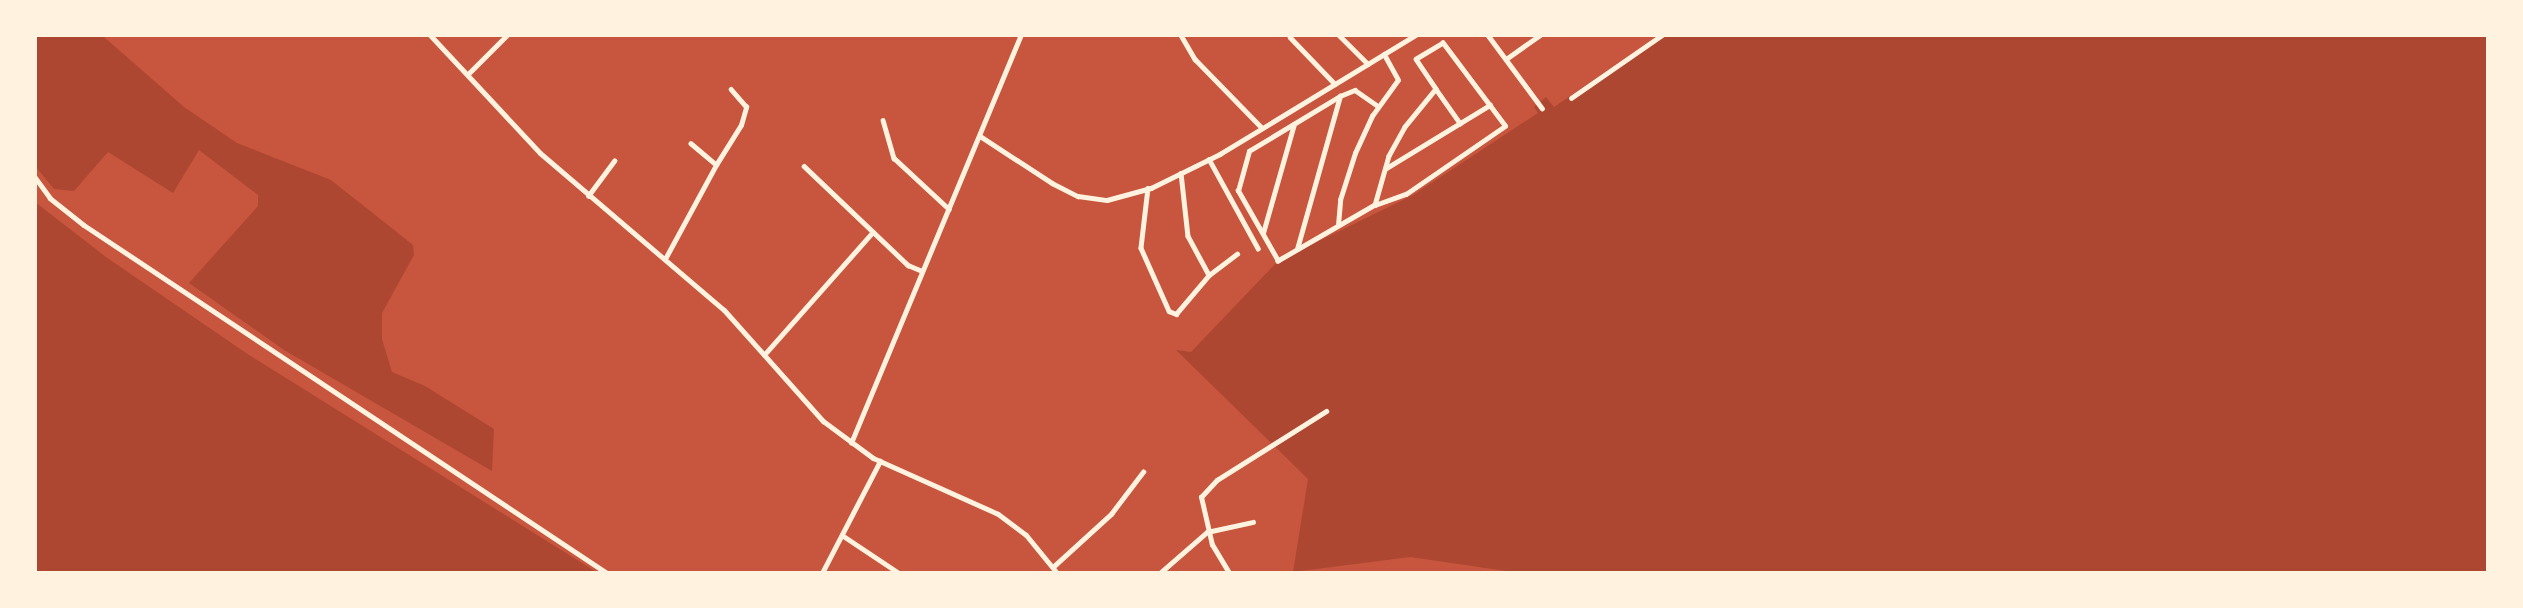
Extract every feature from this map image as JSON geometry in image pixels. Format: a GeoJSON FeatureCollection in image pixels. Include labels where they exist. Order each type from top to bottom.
{"type":"FeatureCollection","features":[{"type":"Feature","properties":{"kind":"street"},"geometry":{"type":"LineString","coordinates":[[430,35],[540,153],[724,310],[823,421],[880,461],[998,514],[1026,535],[1055,570],[1111,514],[1143,472]]}},
{"type":"Feature","properties":{"kind":"street"},"geometry":{"type":"LineString","coordinates":[[468,74],[507,35]]}},
{"type":"Feature","properties":{"kind":"street"},"geometry":{"type":"LineString","coordinates":[[851,443],[1021,35]]}},
{"type":"Feature","properties":{"kind":"street"},"geometry":{"type":"LineString","coordinates":[[1181,35],[1195,59],[1262,128]]}},
{"type":"Feature","properties":{"kind":"street"},"geometry":{"type":"LineString","coordinates":[[1339,35],[1368,64]]}},
{"type":"Feature","properties":{"kind":"street"},"geometry":{"type":"LineString","coordinates":[[980,136],[1078,196],[1107,200],[1148,188],[1209,159],[1416,35]]}},
{"type":"Feature","properties":{"kind":"street"},"geometry":{"type":"LineString","coordinates":[[1488,35],[1542,108]]}},
{"type":"Feature","properties":{"kind":"street"},"geometry":{"type":"LineString","coordinates":[[1506,59],[1540,35]]}},
{"type":"Feature","properties":{"kind":"street"},"geometry":{"type":"LineString","coordinates":[[1571,99],[1662,35]]}},
{"type":"Feature","properties":{"kind":"street"},"geometry":{"type":"LineString","coordinates":[[1290,37],[1335,84]]}},
{"type":"Feature","properties":{"kind":"street"},"geometry":{"type":"LineString","coordinates":[[1378,106],[1355,90],[1340,96],[1249,151],[1238,191],[1278,261],[1375,205],[1406,194],[1505,126],[1443,43],[1416,59],[1460,123]]}},
{"type":"Feature","properties":{"kind":"street"},"geometry":{"type":"LineString","coordinates":[[1338,225],[1340,200],[1355,153],[1378,106],[1398,80],[1384,55]]}},
{"type":"Feature","properties":{"kind":"street"},"geometry":{"type":"LineString","coordinates":[[1375,205],[1385,170],[1405,127],[1436,89]]}},
{"type":"Feature","properties":{"kind":"street"},"geometry":{"type":"LineString","coordinates":[[665,259],[741,125],[746,107],[731,90]]}},
{"type":"Feature","properties":{"kind":"street"},"geometry":{"type":"LineString","coordinates":[[1297,250],[1340,96]]}},
{"type":"Feature","properties":{"kind":"street"},"geometry":{"type":"LineString","coordinates":[[1385,170],[1490,104]]}},
{"type":"Feature","properties":{"kind":"street"},"geometry":{"type":"LineString","coordinates":[[883,120],[894,158],[948,209]]}},
{"type":"Feature","properties":{"kind":"street"},"geometry":{"type":"LineString","coordinates":[[1263,234],[1295,123]]}},
{"type":"Feature","properties":{"kind":"street"},"geometry":{"type":"LineString","coordinates":[[691,144],[716,165]]}},
{"type":"Feature","properties":{"kind":"street"},"geometry":{"type":"LineString","coordinates":[[1209,159],[1258,248]]}},
{"type":"Feature","properties":{"kind":"street"},"geometry":{"type":"LineString","coordinates":[[588,196],[614,161]]}},
{"type":"Feature","properties":{"kind":"street"},"geometry":{"type":"LineString","coordinates":[[804,166],[908,265],[922,271]]}},
{"type":"Feature","properties":{"kind":"street"},"geometry":{"type":"LineString","coordinates":[[1181,173],[1188,236],[1209,275]]}},
{"type":"Feature","properties":{"kind":"street"},"geometry":{"type":"LineString","coordinates":[[35,177],[50,198],[84,225],[607,573]]}},
{"type":"Feature","properties":{"kind":"street"},"geometry":{"type":"LineString","coordinates":[[1148,188],[1141,248],[1169,311],[1176,314],[1209,275],[1237,254]]}},
{"type":"Feature","properties":{"kind":"street"},"geometry":{"type":"LineString","coordinates":[[764,355],[873,232]]}},
{"type":"Feature","properties":{"kind":"street"},"geometry":{"type":"LineString","coordinates":[[1229,573],[1207,532],[1202,497],[1217,480],[1326,411]]}},
{"type":"Feature","properties":{"kind":"street"},"geometry":{"type":"LineString","coordinates":[[822,573],[880,461]]}},
{"type":"Feature","properties":{"kind":"street"},"geometry":{"type":"LineString","coordinates":[[1160,573],[1207,532],[1254,522]]}},
{"type":"Feature","properties":{"kind":"street"},"geometry":{"type":"LineString","coordinates":[[842,535],[900,573]]}},
{"type":"Feature","properties":{"kind":"shaded area"},"geometry":{"type":"Polygon","coordinates":[[[35,35],[104,37],[184,107],[237,143],[331,180],[413,245],[414,255],[382,313],[382,339],[392,372],[425,386],[494,429],[492,471],[284,350],[189,283],[258,206],[258,195],[199,150],[173,193],[108,152],[74,191],[54,189],[35,166],[35,35]]]}},
{"type":"Feature","properties":{"kind":"shaded area"},"geometry":{"type":"Polygon","coordinates":[[[1659,35],[2488,35],[2488,573],[1520,573],[1410,557],[1293,572],[1308,479],[1176,350],[1191,352],[1278,261],[1413,195],[1538,113],[1534,107],[1546,97],[1554,107],[1659,35]]]}},
{"type":"Feature","properties":{"kind":"shaded area"},"geometry":{"type":"Polygon","coordinates":[[[35,202],[106,257],[246,353],[598,573],[35,573],[35,202]]]}}]}
